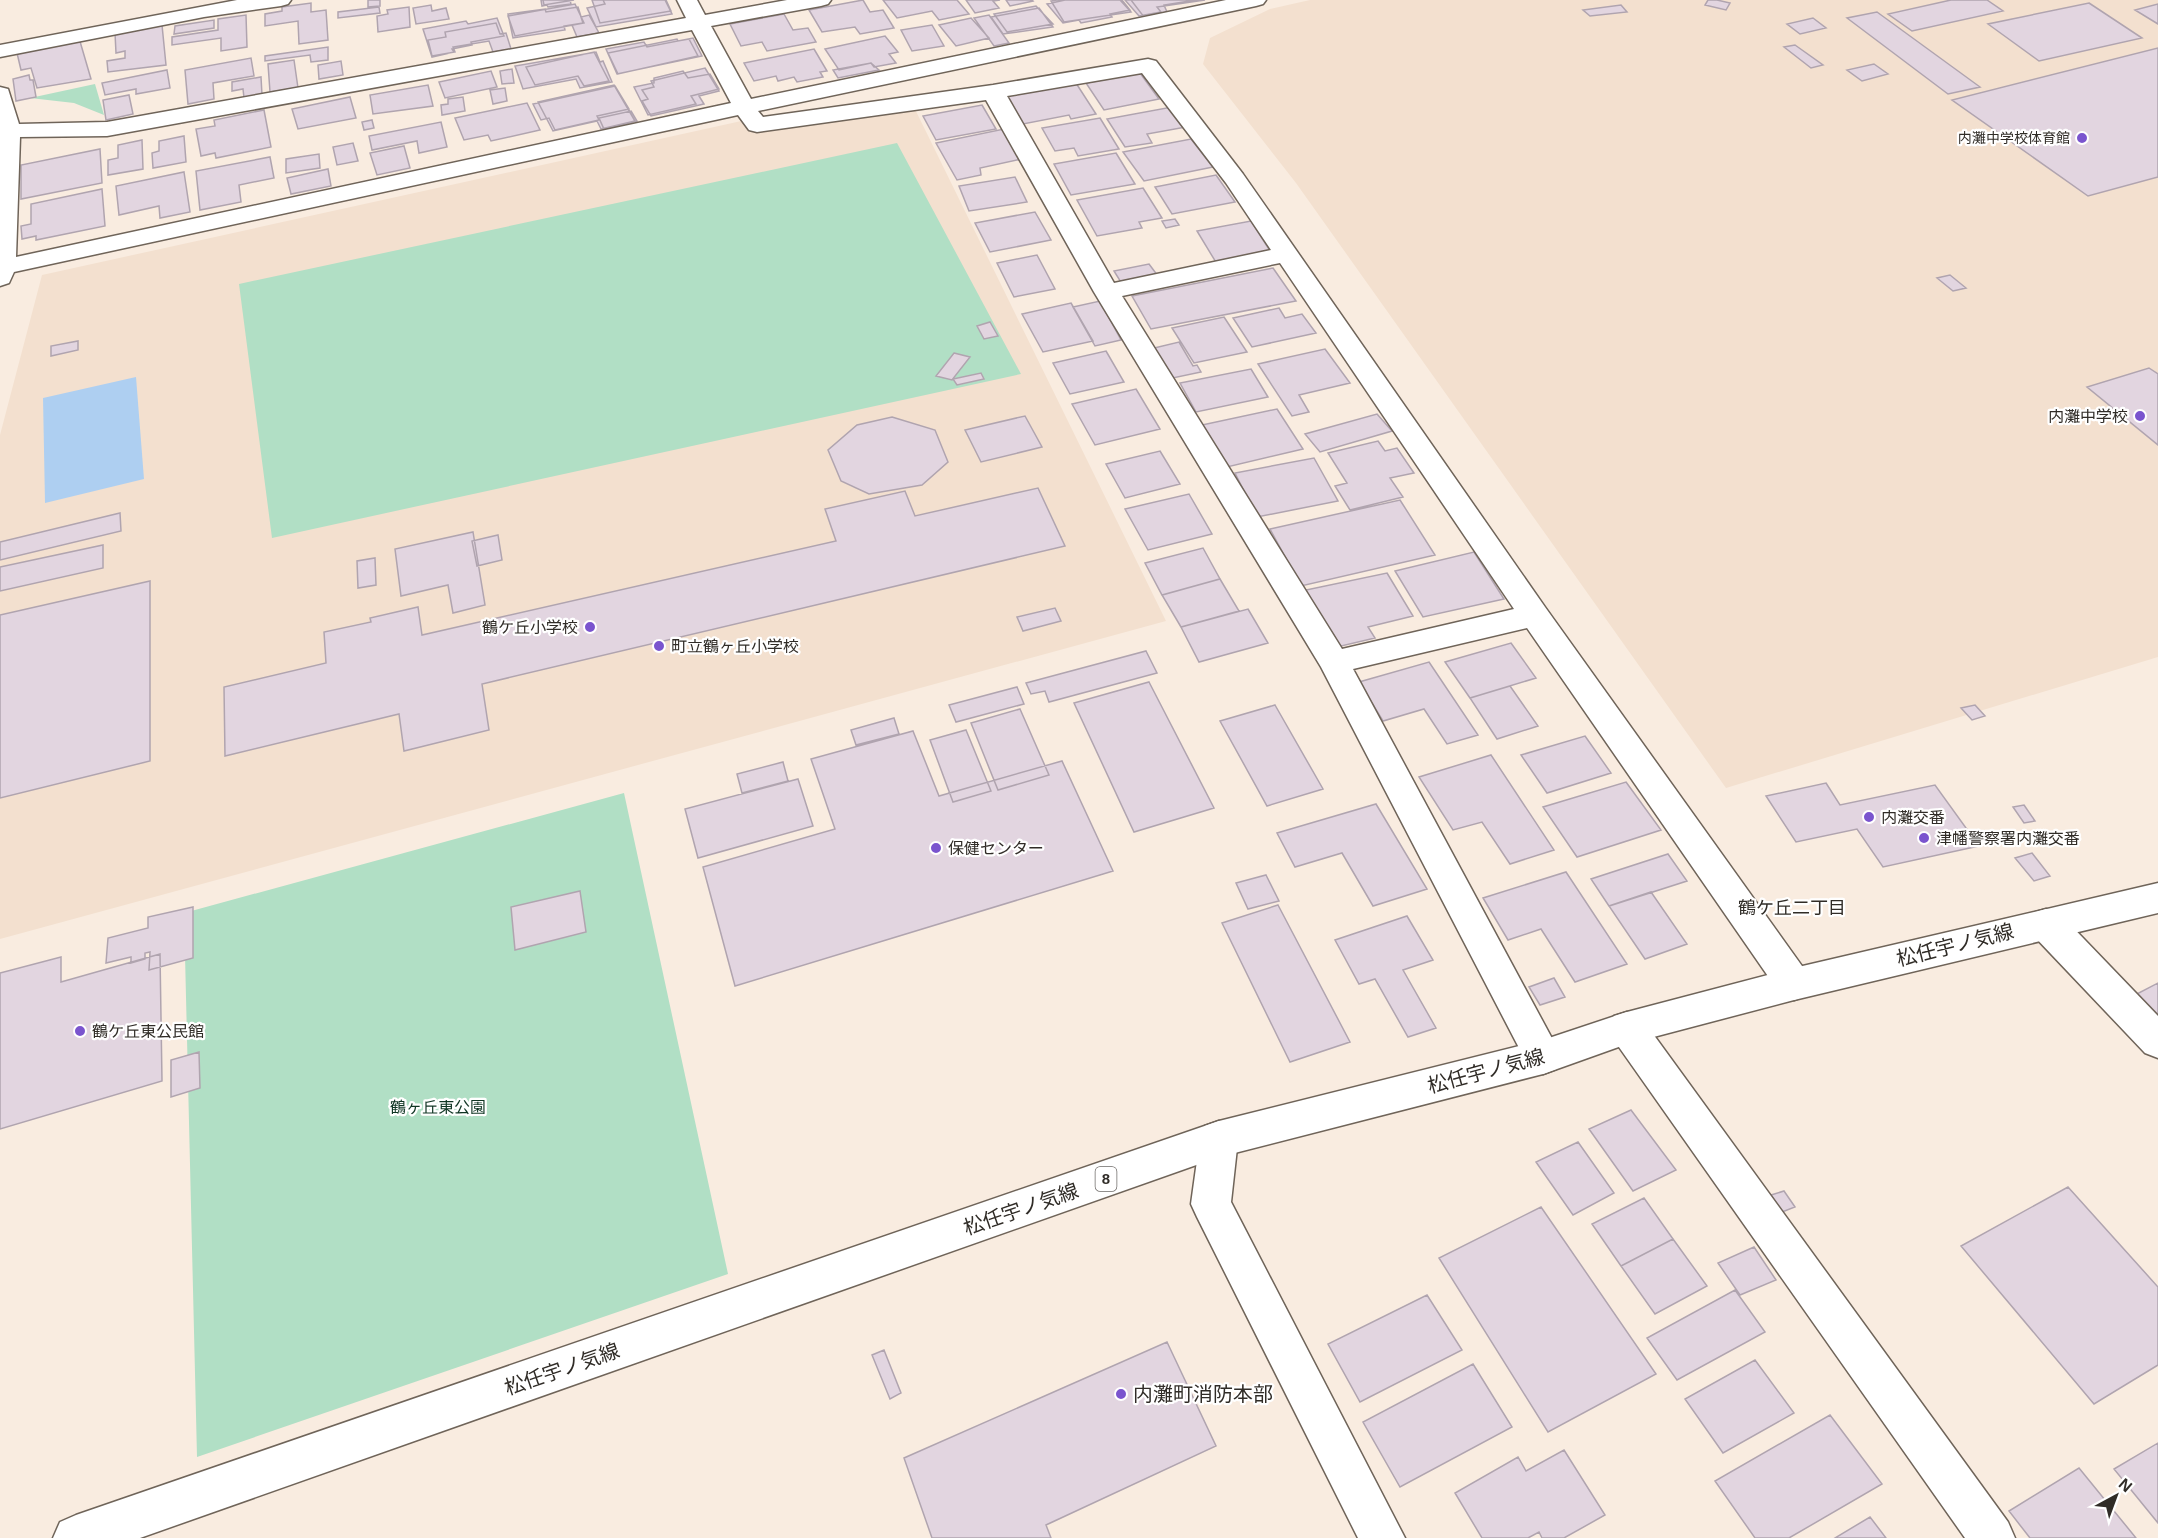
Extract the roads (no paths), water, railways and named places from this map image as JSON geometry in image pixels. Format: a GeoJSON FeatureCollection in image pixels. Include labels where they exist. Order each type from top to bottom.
{"type":"FeatureCollection","features":[{"type":"Feature","properties":{"kind":"street"},"geometry":{"type":"LineString","coordinates":[[0,40],[169,0]]}},
{"type":"Feature","properties":{"kind":"street"},"geometry":{"type":"LineString","coordinates":[[0,51],[204,11],[281,0]]}},
{"type":"Feature","properties":{"kind":"street"},"geometry":{"type":"LineString","coordinates":[[687,0],[744,107],[757,125],[993,92],[1148,66],[1235,179],[1534,615],[1794,984]]}},
{"type":"Feature","properties":{"kind":"street"},"geometry":{"type":"LineString","coordinates":[[5,131],[107,129],[820,0]]}},
{"type":"Feature","properties":{"kind":"street"},"geometry":{"type":"LineString","coordinates":[[0,94],[5,131],[1,271],[744,107],[1256,0]]}},
{"type":"Feature","properties":{"kind":"street"},"geometry":{"type":"LineString","coordinates":[[993,92],[1107,292],[1334,662],[1544,1057]]}},
{"type":"Feature","properties":{"kind":"street"},"geometry":{"type":"LineString","coordinates":[[1107,292],[1286,254]]}},
{"type":"Feature","properties":{"kind":"street"},"geometry":{"type":"LineString","coordinates":[[1334,662],[1534,615]]}},
{"type":"Feature","properties":{"kind":"street","name":"松任宇ノ気線"},"geometry":{"type":"LineString","coordinates":[[76,1538],[1219,1140],[1544,1057],[1627,1028],[1794,984],[2158,898]]}},
{"type":"Feature","properties":{"kind":"street"},"geometry":{"type":"LineString","coordinates":[[2046,924],[2158,1041]]}},
{"type":"Feature","properties":{"kind":"street"},"geometry":{"type":"LineString","coordinates":[[1627,1028],[1992,1538]]}},
{"type":"Feature","properties":{"kind":"street"},"geometry":{"type":"LineString","coordinates":[[1219,1140],[1211,1204],[1382,1538]]}},
{"type":"Feature","properties":{"kind":"water"},"geometry":{"type":"Polygon","coordinates":[[[136,377],[144,479],[45,503],[43,398],[136,377]]]}},
{"type":"Feature","properties":{"kind":"place","name":"内灘中学校体育館"},"geometry":{"type":"Point","coordinates":[2082,138]}},
{"type":"Feature","properties":{"kind":"place","name":"内灘中学校"},"geometry":{"type":"Point","coordinates":[2140,416]}},
{"type":"Feature","properties":{"kind":"place","name":"鶴ケ丘小学校"},"geometry":{"type":"Point","coordinates":[590,627]}},
{"type":"Feature","properties":{"kind":"place","name":"町立鶴ヶ丘小学校"},"geometry":{"type":"Point","coordinates":[659,646]}},
{"type":"Feature","properties":{"kind":"place","name":"内灘交番"},"geometry":{"type":"Point","coordinates":[1869,817]}},
{"type":"Feature","properties":{"kind":"place","name":"津幡警察署内灘交番"},"geometry":{"type":"Point","coordinates":[1924,838]}},
{"type":"Feature","properties":{"kind":"place","name":"保健センター"},"geometry":{"type":"Point","coordinates":[936,848]}},
{"type":"Feature","properties":{"kind":"place","name":"鶴ケ丘東公民館"},"geometry":{"type":"Point","coordinates":[80,1031]}},
{"type":"Feature","properties":{"kind":"place","name":"内灘町消防本部"},"geometry":{"type":"Point","coordinates":[1121,1394]}},
{"type":"Feature","properties":{"kind":"district","name":"鶴ケ丘二丁目"},"geometry":{"type":"Point","coordinates":[1792,908]}},
{"type":"Feature","properties":{"kind":"park label","name":"鶴ヶ丘東公園"},"geometry":{"type":"Point","coordinates":[438,1107]}}]}
